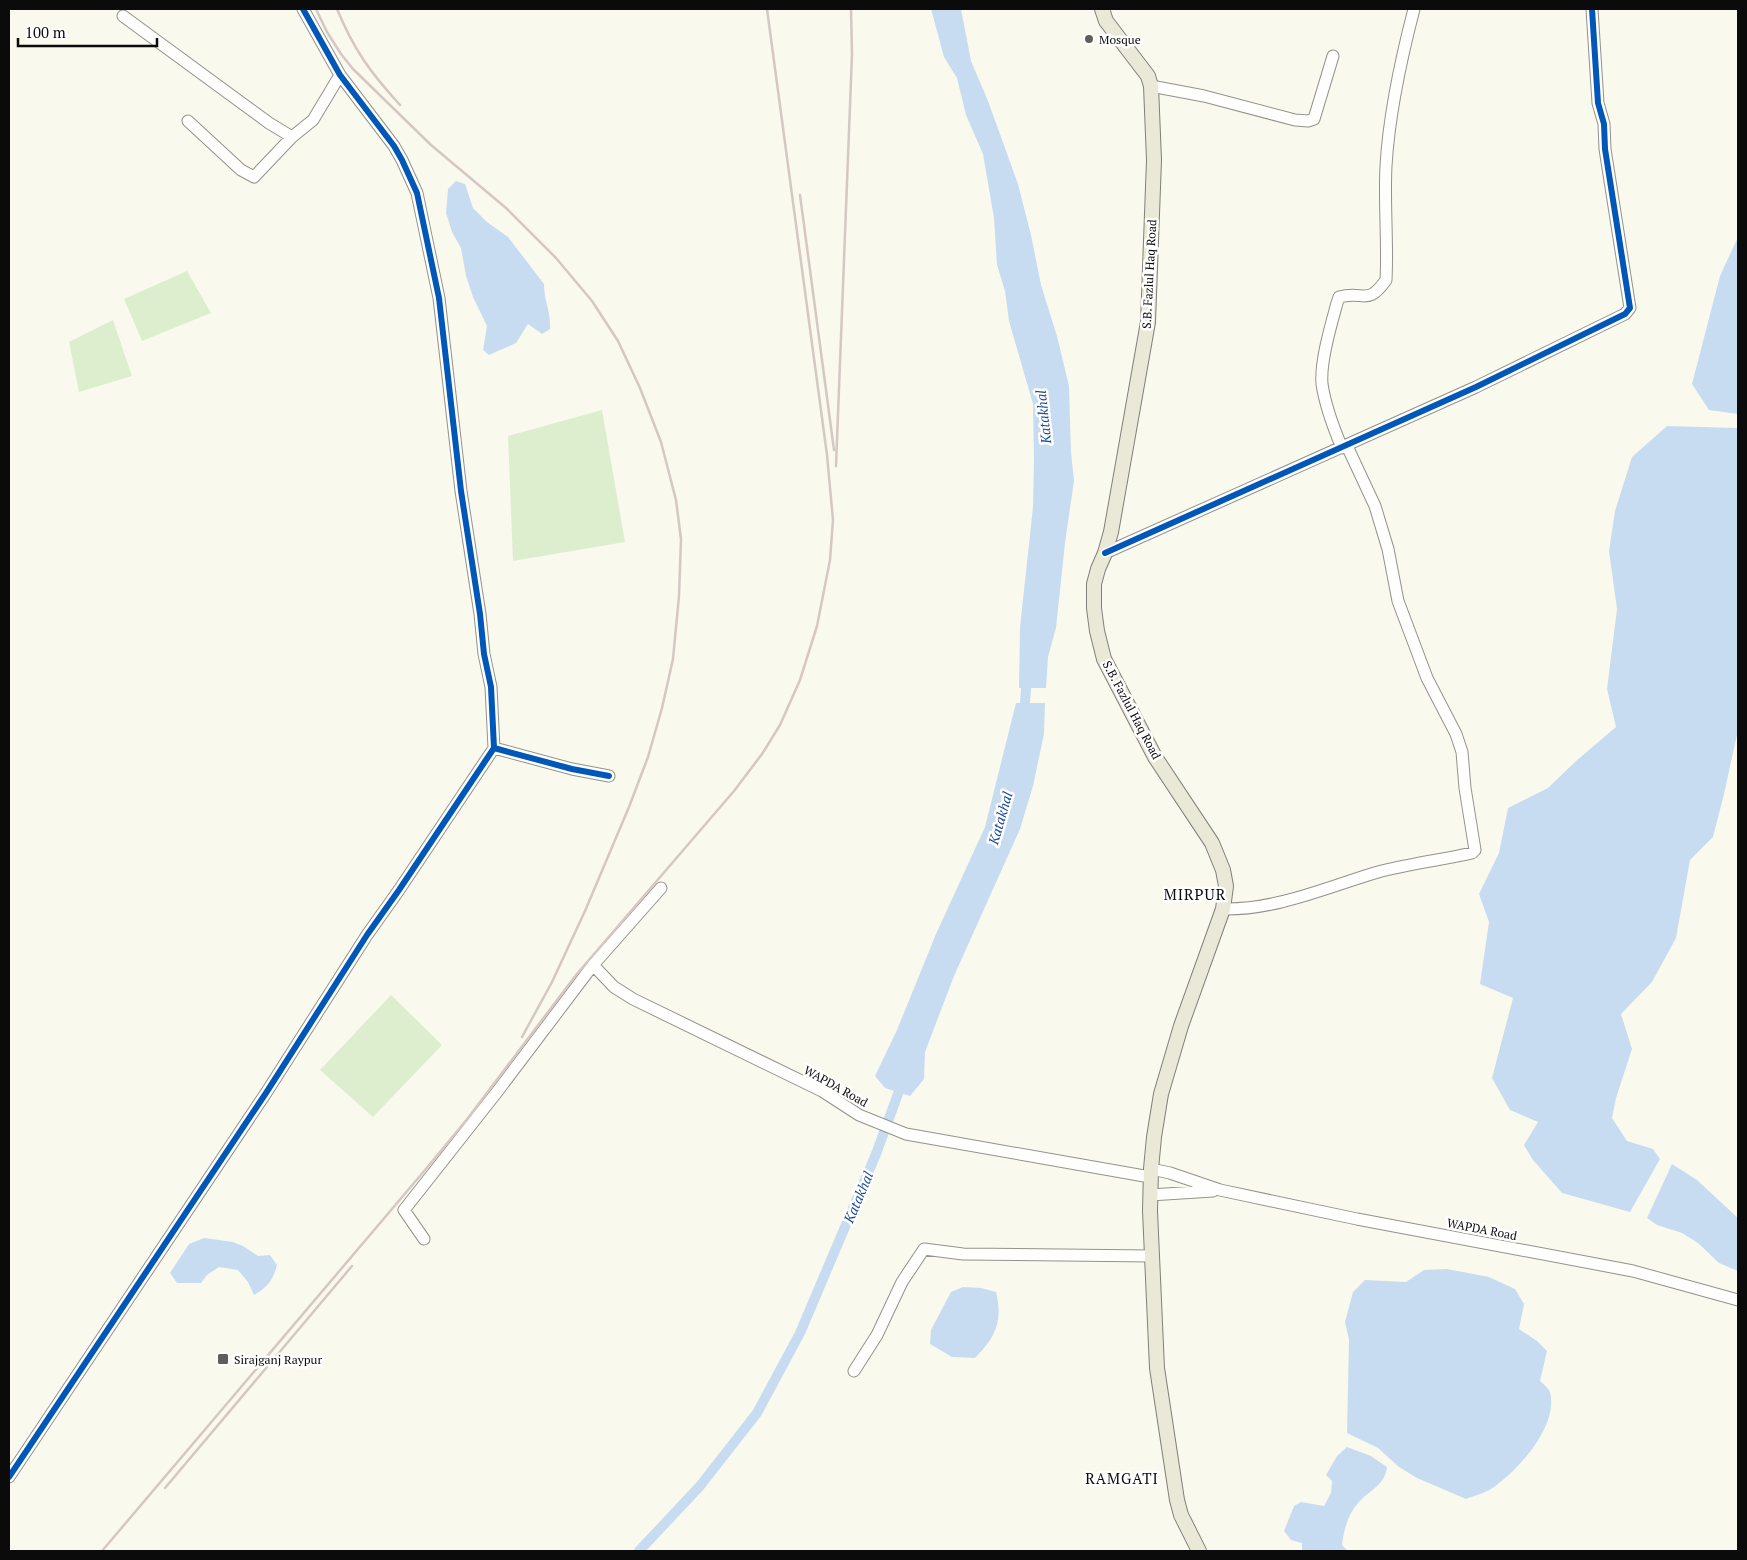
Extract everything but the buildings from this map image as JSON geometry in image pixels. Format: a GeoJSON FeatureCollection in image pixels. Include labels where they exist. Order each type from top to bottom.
{"type":"FeatureCollection","features":[{"type":"Feature","properties":{"kind":"main road","name":"S.B. Fazlul Haq Road"},"geometry":{"type":"LineString","coordinates":[[1102,9],[1106,21],[1148,76],[1151,86],[1154,160],[1148,322],[1115,508],[1105,553],[1094,584],[1094,608],[1097,631],[1104,658],[1155,757],[1212,843],[1223,870],[1226,886],[1223,908],[1181,1026],[1164,1086],[1154,1137],[1150,1195],[1156,1368],[1177,1500],[1181,1515],[1199,1551]]}},
{"type":"Feature","properties":{"kind":"street"},"geometry":{"type":"LineString","coordinates":[[9,1476],[266,1093],[367,935],[494,748],[491,687],[484,654],[480,614],[461,491],[439,298],[418,201],[402,160],[394,146],[340,75],[303,9]]}},
{"type":"Feature","properties":{"kind":"street"},"geometry":{"type":"LineString","coordinates":[[1223,908],[1240,909],[1272,905],[1380,872],[1472,853],[1475,850],[1465,788],[1462,752],[1456,734],[1427,678],[1398,601],[1388,549],[1375,506],[1333,428],[1322,384],[1325,352],[1336,303],[1340,297],[1370,296],[1379,290],[1386,280],[1386,168],[1388,132],[1414,9]]}},
{"type":"Feature","properties":{"kind":"street"},"geometry":{"type":"LineString","coordinates":[[1105,553],[1485,383],[1625,314],[1630,308],[1605,149],[1604,124],[1598,103],[1592,9]]}},
{"type":"Feature","properties":{"kind":"street"},"geometry":{"type":"LineString","coordinates":[[123,16],[269,123],[292,137]]}},
{"type":"Feature","properties":{"kind":"street"},"geometry":{"type":"LineString","coordinates":[[1151,86],[1204,96],[1296,120],[1308,121],[1314,119],[1333,56]]}},
{"type":"Feature","properties":{"kind":"street"},"geometry":{"type":"LineString","coordinates":[[188,121],[240,170],[254,177],[292,137],[313,120],[340,75]]}},
{"type":"Feature","properties":{"kind":"street"},"geometry":{"type":"LineString","coordinates":[[494,748],[572,769],[610,776]]}},
{"type":"Feature","properties":{"kind":"street"},"geometry":{"type":"LineString","coordinates":[[424,1239],[404,1210],[497,1092],[593,964],[661,888]]}},
{"type":"Feature","properties":{"kind":"street","name":"WAPDA Road"},"geometry":{"type":"LineString","coordinates":[[593,964],[614,987],[628,996],[822,1092],[859,1115],[906,1134],[1151,1173],[1170,1173],[1220,1190],[1357,1219],[1633,1272],[1738,1300]]}},
{"type":"Feature","properties":{"kind":"street","name":"WAPDA Road"},"geometry":{"type":"LineString","coordinates":[[1150,1195],[1220,1190]]}},
{"type":"Feature","properties":{"kind":"street"},"geometry":{"type":"LineString","coordinates":[[854,1371],[877,1335],[902,1282],[924,1249],[963,1254],[1152,1256]]}},
{"type":"Feature","properties":{"kind":"green space"},"geometry":{"type":"Polygon","coordinates":[[[187,271],[211,313],[142,341],[124,299],[187,271]]]}},
{"type":"Feature","properties":{"kind":"green space"},"geometry":{"type":"Polygon","coordinates":[[[113,320],[132,376],[79,392],[69,342],[113,320]]]}},
{"type":"Feature","properties":{"kind":"green space"},"geometry":{"type":"Polygon","coordinates":[[[602,410],[625,542],[513,561],[508,436],[602,410]]]}},
{"type":"Feature","properties":{"kind":"green space"},"geometry":{"type":"Polygon","coordinates":[[[391,995],[442,1045],[373,1117],[320,1070],[391,995]]]}},
{"type":"Feature","properties":{"kind":"water"},"geometry":{"type":"Polygon","coordinates":[[[931,9],[961,9],[971,61],[988,101],[1018,184],[1041,285],[1057,336],[1069,386],[1074,481],[1056,628],[1048,657],[1046,688],[1019,688],[1020,627],[1033,507],[1033,404],[1009,321],[1005,291],[997,265],[994,218],[983,154],[966,115],[957,78],[944,57],[931,9]]]}},
{"type":"Feature","properties":{"kind":"water"},"geometry":{"type":"Polygon","coordinates":[[[456,181],[465,184],[473,208],[487,222],[508,237],[544,284],[550,329],[542,334],[528,324],[516,343],[489,355],[483,350],[487,326],[473,297],[466,276],[461,248],[452,232],[446,213],[448,189],[456,181]]]}},
{"type":"Feature","properties":{"kind":"water"},"geometry":{"type":"Polygon","coordinates":[[[1738,237],[1738,414],[1709,410],[1692,384],[1720,276],[1738,237]]]}},
{"type":"Feature","properties":{"kind":"water"},"geometry":{"type":"Polygon","coordinates":[[[1667,426],[1738,428],[1738,730],[1713,837],[1690,860],[1676,938],[1652,982],[1621,1014],[1632,1049],[1616,1098],[1612,1118],[1627,1141],[1653,1149],[1660,1159],[1630,1212],[1562,1193],[1533,1160],[1524,1145],[1538,1122],[1510,1110],[1492,1078],[1513,998],[1480,984],[1489,922],[1479,894],[1499,853],[1508,808],[1548,788],[1616,727],[1607,689],[1617,609],[1609,551],[1615,511],[1632,457],[1667,426]]]}},
{"type":"Feature","properties":{"kind":"water"},"geometry":{"type":"Polygon","coordinates":[[[1016,703],[1045,703],[1044,734],[1033,786],[1020,829],[954,976],[925,1052],[924,1079],[910,1096],[885,1088],[875,1076],[897,1030],[936,934],[985,827],[1016,703]]]}},
{"type":"Feature","properties":{"kind":"water"},"geometry":{"type":"Polygon","coordinates":[[[1672,1164],[1697,1180],[1738,1218],[1738,1271],[1719,1263],[1698,1243],[1682,1233],[1657,1225],[1647,1218],[1672,1164]]]}},
{"type":"Feature","properties":{"kind":"water"},"geometry":{"type":"Polygon","coordinates":[[[204,1238],[233,1242],[258,1256],[270,1255],[277,1265],[272,1279],[254,1295],[248,1282],[238,1270],[219,1267],[207,1275],[201,1283],[177,1283],[170,1273],[189,1244],[204,1238]]]}},
{"type":"Feature","properties":{"kind":"water"},"geometry":{"type":"Polygon","coordinates":[[[1447,1269],[1489,1277],[1515,1289],[1524,1304],[1519,1329],[1537,1341],[1547,1351],[1540,1381],[1550,1392],[1551,1405],[1542,1433],[1534,1447],[1523,1460],[1501,1481],[1491,1489],[1466,1499],[1417,1478],[1399,1467],[1378,1448],[1347,1433],[1349,1340],[1345,1322],[1353,1292],[1365,1280],[1406,1282],[1424,1270],[1447,1269]]]}},
{"type":"Feature","properties":{"kind":"water"},"geometry":{"type":"Polygon","coordinates":[[[963,1287],[981,1288],[996,1292],[998,1302],[998,1320],[993,1336],[975,1358],[952,1357],[930,1344],[931,1330],[951,1292],[963,1287]]]}},
{"type":"Feature","properties":{"kind":"water"},"geometry":{"type":"Polygon","coordinates":[[[1347,1447],[1371,1456],[1387,1467],[1386,1473],[1380,1483],[1359,1502],[1349,1517],[1342,1545],[1348,1551],[1302,1551],[1302,1543],[1291,1540],[1284,1531],[1294,1506],[1301,1502],[1324,1506],[1331,1493],[1332,1481],[1326,1475],[1337,1456],[1347,1447]]]}},
{"type":"Feature","properties":{"kind":"waterway","name":"Katakhal"},"geometry":{"type":"LineString","coordinates":[[1024,716],[1027,676]]}},
{"type":"Feature","properties":{"kind":"waterway","name":"Katakhal"},"geometry":{"type":"LineString","coordinates":[[639,1551],[700,1486],[757,1413],[800,1333],[876,1154],[903,1080]]}},
{"type":"Feature","properties":{"kind":"railway"},"geometry":{"type":"LineString","coordinates":[[316,9],[327,32],[353,69],[431,145],[506,208],[556,258],[592,301],[618,341],[640,388],[661,442],[676,500],[681,539],[679,596],[673,659],[648,757],[585,911],[552,982],[522,1037]]}},
{"type":"Feature","properties":{"kind":"railway"},"geometry":{"type":"LineString","coordinates":[[337,9],[350,37],[364,60],[400,105]]}},
{"type":"Feature","properties":{"kind":"railway"},"geometry":{"type":"LineString","coordinates":[[102,1551],[425,1170],[468,1118],[576,975],[734,791],[762,754],[780,725],[800,680],[817,626],[830,560],[833,520],[827,455],[767,9]]}},
{"type":"Feature","properties":{"kind":"railway"},"geometry":{"type":"LineString","coordinates":[[836,466],[852,54],[851,9]]}},
{"type":"Feature","properties":{"kind":"railway"},"geometry":{"type":"LineString","coordinates":[[800,195],[834,450]]}},
{"type":"Feature","properties":{"kind":"railway"},"geometry":{"type":"LineString","coordinates":[[165,1488],[352,1266]]}},
{"type":"Feature","properties":{"kind":"cycle path"},"geometry":{"type":"LineString","coordinates":[[303,9],[340,75],[394,146],[417,193],[439,298],[461,491],[480,614],[484,654],[491,687],[494,748]]}},
{"type":"Feature","properties":{"kind":"cycle path"},"geometry":{"type":"LineString","coordinates":[[1105,553],[1476,387],[1625,314],[1630,308],[1605,149],[1604,124],[1598,103],[1592,9]]}},
{"type":"Feature","properties":{"kind":"cycle path"},"geometry":{"type":"LineString","coordinates":[[9,1477],[266,1093],[367,935],[494,748],[572,769],[609,776]]}},
{"type":"Feature","properties":{"kind":"place","name":"Mosque"},"geometry":{"type":"Point","coordinates":[1089,39]}},
{"type":"Feature","properties":{"kind":"place","name":"Sirajganj Raypur"},"geometry":{"type":"Point","coordinates":[223,1359]}},
{"type":"Feature","properties":{"kind":"district","name":"MIRPUR"},"geometry":{"type":"Point","coordinates":[1195,894]}},
{"type":"Feature","properties":{"kind":"district","name":"RAMGATI"},"geometry":{"type":"Point","coordinates":[1122,1478]}}]}
